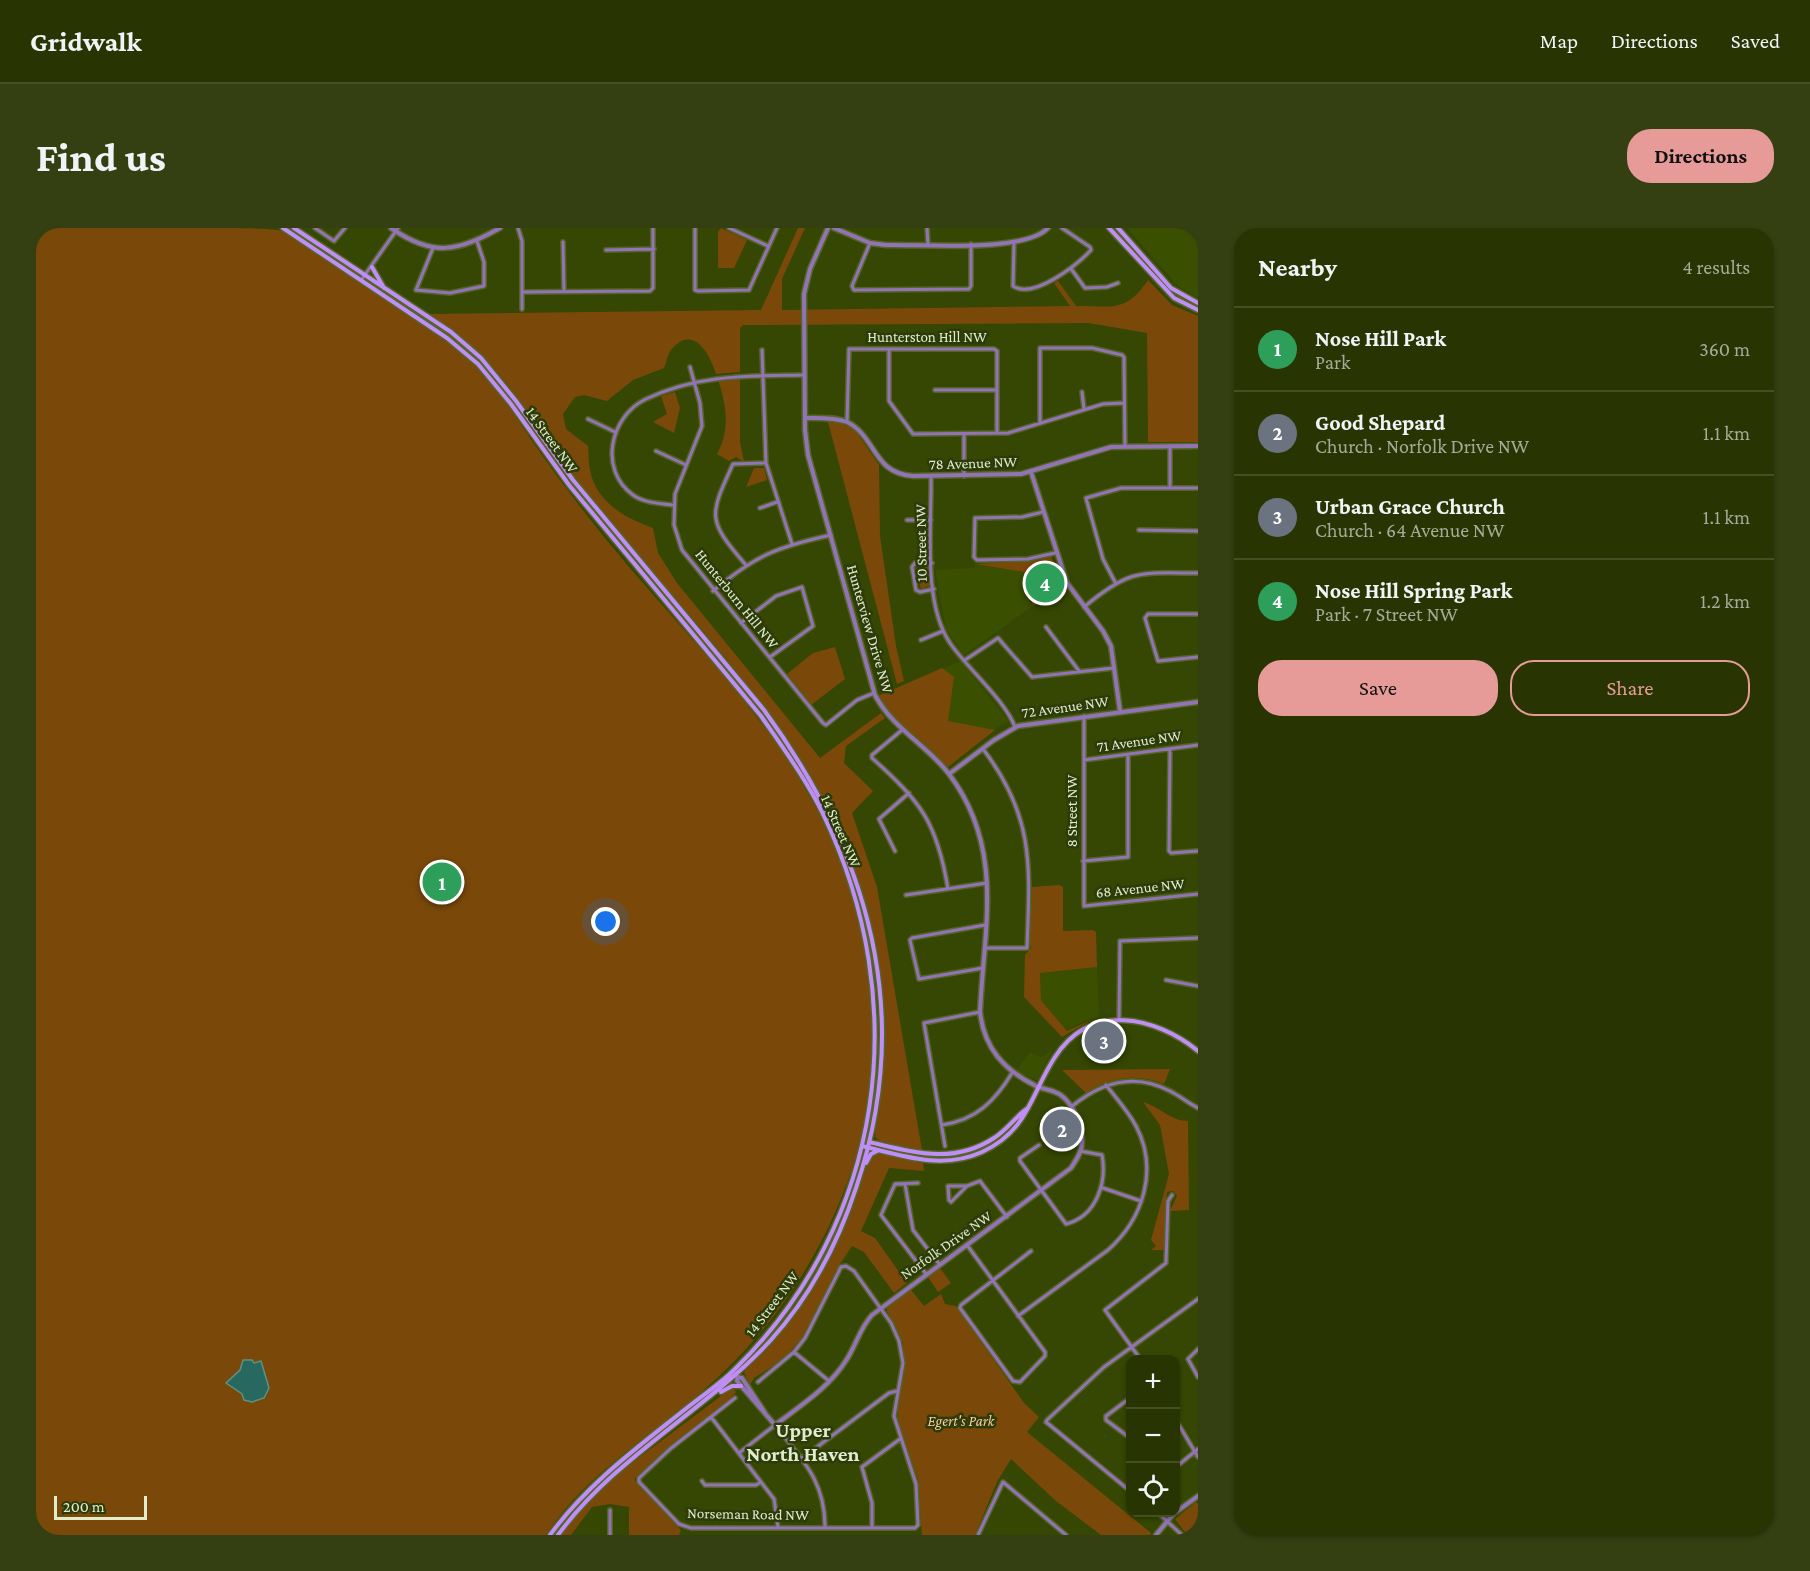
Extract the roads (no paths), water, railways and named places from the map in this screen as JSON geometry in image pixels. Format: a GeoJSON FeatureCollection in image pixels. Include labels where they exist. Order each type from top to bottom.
{"type":"FeatureCollection","features":[{"type":"Feature","properties":{"kind":"main road","name":"14 Street NW"},"geometry":{"type":"LineString","coordinates":[[283,228],[384,288],[451,332],[493,371],[573,480],[764,710],[811,779],[847,855],[866,912],[876,958],[882,1033],[880,1076],[872,1134],[860,1178],[843,1224],[814,1279],[772,1339],[710,1398],[615,1472],[575,1511],[558,1535]]}},
{"type":"Feature","properties":{"kind":"main road","name":"14 Street NW"},"geometry":{"type":"LineString","coordinates":[[294,228],[447,338],[491,378],[569,485],[761,716],[815,798],[853,891],[872,979],[876,1035],[874,1076],[863,1144],[845,1202],[813,1269],[735,1375],[611,1467],[570,1507],[550,1535]]}},
{"type":"Feature","properties":{"kind":"main road"},"geometry":{"type":"LineString","coordinates":[[1109,228],[1174,298],[1198,310]]}},
{"type":"Feature","properties":{"kind":"main road"},"geometry":{"type":"LineString","coordinates":[[1118,228],[1171,288],[1198,303]]}},
{"type":"Feature","properties":{"kind":"main road"},"geometry":{"type":"LineString","coordinates":[[372,267],[384,288]]}},
{"type":"Feature","properties":{"kind":"main road"},"geometry":{"type":"LineString","coordinates":[[863,1144],[878,1151],[928,1161],[971,1156],[992,1146],[1009,1135],[1021,1122],[1055,1055],[1071,1038],[1096,1024],[1119,1020],[1157,1025],[1177,1035],[1198,1051]]}},
{"type":"Feature","properties":{"kind":"main road"},"geometry":{"type":"LineString","coordinates":[[863,1144],[870,1142],[933,1155],[964,1151],[994,1138],[1029,1107]]}},
{"type":"Feature","properties":{"kind":"main road"},"geometry":{"type":"LineString","coordinates":[[872,1134],[875,1142],[887,1147]]}},
{"type":"Feature","properties":{"kind":"main road"},"geometry":{"type":"LineString","coordinates":[[860,1178],[868,1159],[878,1151]]}},
{"type":"Feature","properties":{"kind":"main road"},"geometry":{"type":"LineString","coordinates":[[710,1398],[729,1387],[741,1386]]}},
{"type":"Feature","properties":{"kind":"street"},"geometry":{"type":"LineString","coordinates":[[315,228],[334,241],[345,228]]}},
{"type":"Feature","properties":{"kind":"street"},"geometry":{"type":"LineString","coordinates":[[391,228],[416,243],[433,248],[462,247],[500,228]]}},
{"type":"Feature","properties":{"kind":"street"},"geometry":{"type":"LineString","coordinates":[[518,228],[522,241],[522,309]]}},
{"type":"Feature","properties":{"kind":"street"},"geometry":{"type":"LineString","coordinates":[[522,292],[650,291],[653,288],[653,228]]}},
{"type":"Feature","properties":{"kind":"street"},"geometry":{"type":"LineString","coordinates":[[695,228],[695,290],[698,291],[747,291],[777,228]]}},
{"type":"Feature","properties":{"kind":"street"},"geometry":{"type":"LineString","coordinates":[[729,228],[769,246]]}},
{"type":"Feature","properties":{"kind":"street","name":"Hunterview Drive NW"},"geometry":{"type":"LineString","coordinates":[[828,228],[805,286],[804,375],[808,455],[874,693],[882,710],[949,774],[976,819],[984,848],[987,883],[980,1012],[982,1030],[993,1052],[1012,1072],[1040,1088]]}},
{"type":"Feature","properties":{"kind":"street"},"geometry":{"type":"LineString","coordinates":[[834,228],[870,243],[928,244],[1014,244],[1037,237],[1048,228]]}},
{"type":"Feature","properties":{"kind":"street"},"geometry":{"type":"LineString","coordinates":[[927,228],[928,244]]}},
{"type":"Feature","properties":{"kind":"street"},"geometry":{"type":"LineString","coordinates":[[1014,244],[1015,288],[1035,286],[1072,270],[1091,250],[1062,228]]}},
{"type":"Feature","properties":{"kind":"street"},"geometry":{"type":"LineString","coordinates":[[364,277],[397,230]]}},
{"type":"Feature","properties":{"kind":"street"},"geometry":{"type":"LineString","coordinates":[[433,248],[416,291],[463,291],[484,286],[484,262],[477,241]]}},
{"type":"Feature","properties":{"kind":"street"},"geometry":{"type":"LineString","coordinates":[[563,242],[564,292]]}},
{"type":"Feature","properties":{"kind":"street"},"geometry":{"type":"LineString","coordinates":[[870,243],[852,286],[854,290],[969,288],[971,286],[971,244]]}},
{"type":"Feature","properties":{"kind":"street"},"geometry":{"type":"LineString","coordinates":[[606,250],[654,249]]}},
{"type":"Feature","properties":{"kind":"street"},"geometry":{"type":"LineString","coordinates":[[1072,270],[1085,288],[1107,287],[1118,283]]}},
{"type":"Feature","properties":{"kind":"street"},"geometry":{"type":"LineString","coordinates":[[1040,423],[1040,348],[1092,348],[1122,355],[1124,357],[1125,446]]}},
{"type":"Feature","properties":{"kind":"street"},"geometry":{"type":"LineString","coordinates":[[762,350],[766,463],[792,544]]}},
{"type":"Feature","properties":{"kind":"street"},"geometry":{"type":"LineString","coordinates":[[889,350],[889,401],[912,434],[1008,433],[1084,409],[1124,403]]}},
{"type":"Feature","properties":{"kind":"street","name":"Hunterston Hill NW"},"geometry":{"type":"LineString","coordinates":[[847,422],[847,351],[996,350],[997,433]]}},
{"type":"Feature","properties":{"kind":"street","name":"Hunterburn Hill NW"},"geometry":{"type":"LineString","coordinates":[[690,368],[700,403],[702,426],[673,505],[674,525],[682,550],[713,591],[826,725],[857,700],[874,693]]}},
{"type":"Feature","properties":{"kind":"street"},"geometry":{"type":"LineString","coordinates":[[673,505],[645,501],[633,495],[622,484],[613,464],[612,442],[615,432],[637,404],[722,376],[804,375]]}},
{"type":"Feature","properties":{"kind":"street"},"geometry":{"type":"LineString","coordinates":[[935,390],[997,390]]}},
{"type":"Feature","properties":{"kind":"street"},"geometry":{"type":"LineString","coordinates":[[1082,392],[1084,409]]}},
{"type":"Feature","properties":{"kind":"street"},"geometry":{"type":"LineString","coordinates":[[805,418],[847,422]]}},
{"type":"Feature","properties":{"kind":"street"},"geometry":{"type":"LineString","coordinates":[[588,419],[615,432]]}},
{"type":"Feature","properties":{"kind":"street","name":"78 Avenue NW"},"geometry":{"type":"LineString","coordinates":[[847,422],[863,435],[878,458],[891,470],[908,476],[1012,475],[1031,472],[1080,455],[1125,446],[1198,446]]}},
{"type":"Feature","properties":{"kind":"street"},"geometry":{"type":"LineString","coordinates":[[964,434],[964,476]]}},
{"type":"Feature","properties":{"kind":"street"},"geometry":{"type":"LineString","coordinates":[[1170,446],[1170,488]]}},
{"type":"Feature","properties":{"kind":"street"},"geometry":{"type":"LineString","coordinates":[[656,451],[686,465]]}},
{"type":"Feature","properties":{"kind":"street"},"geometry":{"type":"LineString","coordinates":[[745,564],[718,530],[715,506],[732,464],[766,463]]}},
{"type":"Feature","properties":{"kind":"street"},"geometry":{"type":"LineString","coordinates":[[1031,472],[1055,553],[1071,591],[1108,639],[1120,711]]}},
{"type":"Feature","properties":{"kind":"street","name":"10 Street NW"},"geometry":{"type":"LineString","coordinates":[[931,476],[933,589],[944,631],[1015,727]]}},
{"type":"Feature","properties":{"kind":"street"},"geometry":{"type":"LineString","coordinates":[[1115,582],[1103,559],[1086,498],[1121,488],[1198,488]]}},
{"type":"Feature","properties":{"kind":"street"},"geometry":{"type":"LineString","coordinates":[[759,508],[777,502]]}},
{"type":"Feature","properties":{"kind":"street"},"geometry":{"type":"LineString","coordinates":[[1043,512],[1022,517],[975,518],[974,557],[977,560],[1028,559],[1055,553]]}},
{"type":"Feature","properties":{"kind":"street"},"geometry":{"type":"LineString","coordinates":[[908,520],[932,520]]}},
{"type":"Feature","properties":{"kind":"street"},"geometry":{"type":"LineString","coordinates":[[1139,530],[1198,531]]}},
{"type":"Feature","properties":{"kind":"street"},"geometry":{"type":"LineString","coordinates":[[713,591],[745,564],[792,544],[832,535]]}},
{"type":"Feature","properties":{"kind":"street"},"geometry":{"type":"LineString","coordinates":[[932,563],[915,563],[912,567],[916,590],[920,592],[933,589]]}},
{"type":"Feature","properties":{"kind":"street"},"geometry":{"type":"LineString","coordinates":[[1084,607],[1115,582],[1138,574],[1198,573]]}},
{"type":"Feature","properties":{"kind":"street"},"geometry":{"type":"LineString","coordinates":[[741,623],[776,596],[802,587],[813,626],[770,658]]}},
{"type":"Feature","properties":{"kind":"street"},"geometry":{"type":"LineString","coordinates":[[1198,614],[1148,614],[1145,618],[1158,661],[1198,657]]}},
{"type":"Feature","properties":{"kind":"street"},"geometry":{"type":"LineString","coordinates":[[1046,627],[1080,672]]}},
{"type":"Feature","properties":{"kind":"street"},"geometry":{"type":"LineString","coordinates":[[921,640],[944,631]]}},
{"type":"Feature","properties":{"kind":"street"},"geometry":{"type":"LineString","coordinates":[[964,661],[998,638],[1032,677],[1114,668]]}},
{"type":"Feature","properties":{"kind":"street","name":"72 Avenue NW"},"geometry":{"type":"LineString","coordinates":[[949,774],[1015,727],[1198,702]]}},
{"type":"Feature","properties":{"kind":"street","name":"8 Street NW"},"geometry":{"type":"LineString","coordinates":[[1084,716],[1084,906]]}},
{"type":"Feature","properties":{"kind":"street"},"geometry":{"type":"LineString","coordinates":[[902,730],[872,755],[872,758],[909,793],[932,825],[942,855],[948,889]]}},
{"type":"Feature","properties":{"kind":"street","name":"71 Avenue NW"},"geometry":{"type":"LineString","coordinates":[[1084,760],[1198,745]]}},
{"type":"Feature","properties":{"kind":"street"},"geometry":{"type":"LineString","coordinates":[[982,749],[1007,786],[1018,809],[1030,863],[1027,948],[984,948]]}},
{"type":"Feature","properties":{"kind":"street"},"geometry":{"type":"LineString","coordinates":[[1170,749],[1169,851],[1171,853],[1198,851]]}},
{"type":"Feature","properties":{"kind":"street"},"geometry":{"type":"LineString","coordinates":[[1083,861],[1128,857],[1128,755]]}},
{"type":"Feature","properties":{"kind":"street"},"geometry":{"type":"LineString","coordinates":[[895,851],[879,819],[909,793]]}},
{"type":"Feature","properties":{"kind":"street"},"geometry":{"type":"LineString","coordinates":[[906,895],[987,883]]}},
{"type":"Feature","properties":{"kind":"street","name":"68 Avenue NW"},"geometry":{"type":"LineString","coordinates":[[1084,906],[1198,894]]}},
{"type":"Feature","properties":{"kind":"street"},"geometry":{"type":"LineString","coordinates":[[982,968],[919,979],[910,940],[985,925]]}},
{"type":"Feature","properties":{"kind":"street"},"geometry":{"type":"LineString","coordinates":[[1119,1020],[1120,941],[1198,938]]}},
{"type":"Feature","properties":{"kind":"street"},"geometry":{"type":"LineString","coordinates":[[1166,980],[1198,986]]}},
{"type":"Feature","properties":{"kind":"street"},"geometry":{"type":"LineString","coordinates":[[945,1146],[924,1023],[980,1012]]}},
{"type":"Feature","properties":{"kind":"street"},"geometry":{"type":"LineString","coordinates":[[942,1125],[975,1115],[989,1105],[1000,1094],[1012,1072]]}},
{"type":"Feature","properties":{"kind":"street"},"geometry":{"type":"LineString","coordinates":[[1071,1107],[1106,1085],[1132,1080],[1151,1083],[1198,1108]]}},
{"type":"Feature","properties":{"kind":"street"},"geometry":{"type":"LineString","coordinates":[[1018,1316],[1122,1238],[1139,1212],[1147,1176],[1142,1142],[1135,1126],[1106,1085]]}},
{"type":"Feature","properties":{"kind":"street"},"geometry":{"type":"LineString","coordinates":[[1039,1145],[1020,1158],[1020,1161],[1066,1224],[1084,1214],[1103,1188],[1102,1155],[1080,1151],[1082,1142],[1071,1107],[1059,1094],[1040,1088]]}},
{"type":"Feature","properties":{"kind":"street","name":"Norfolk Drive NW"},"geometry":{"type":"LineString","coordinates":[[775,1425],[829,1380],[848,1358],[864,1323],[880,1308],[1071,1168],[1080,1151]]}},
{"type":"Feature","properties":{"kind":"street"},"geometry":{"type":"LineString","coordinates":[[967,1186],[962,1194],[951,1202],[949,1200],[948,1186],[967,1186],[980,1181],[1007,1217]]}},
{"type":"Feature","properties":{"kind":"street"},"geometry":{"type":"LineString","coordinates":[[918,1183],[896,1184],[881,1215],[926,1274]]}},
{"type":"Feature","properties":{"kind":"street"},"geometry":{"type":"LineString","coordinates":[[905,1184],[913,1230],[940,1264]]}},
{"type":"Feature","properties":{"kind":"street"},"geometry":{"type":"LineString","coordinates":[[1103,1188],[1142,1201]]}},
{"type":"Feature","properties":{"kind":"street"},"geometry":{"type":"LineString","coordinates":[[1138,1355],[1105,1310],[1163,1268],[1167,1259],[1168,1201],[1172,1195]]}},
{"type":"Feature","properties":{"kind":"street"},"geometry":{"type":"LineString","coordinates":[[967,1245],[993,1280],[1045,1356],[1020,1382],[1013,1381],[960,1308],[993,1280],[1031,1251]]}},
{"type":"Feature","properties":{"kind":"street"},"geometry":{"type":"LineString","coordinates":[[758,1382],[794,1352],[814,1323],[841,1267],[846,1266],[854,1271],[896,1332],[902,1352],[894,1416],[900,1439],[862,1467],[872,1503],[872,1527]]}},
{"type":"Feature","properties":{"kind":"street"},"geometry":{"type":"LineString","coordinates":[[1126,1487],[1046,1422],[1086,1381],[1198,1299]]}},
{"type":"Feature","properties":{"kind":"street"},"geometry":{"type":"LineString","coordinates":[[1198,1349],[1188,1359],[1198,1377]]}},
{"type":"Feature","properties":{"kind":"street"},"geometry":{"type":"LineString","coordinates":[[794,1352],[829,1380]]}},
{"type":"Feature","properties":{"kind":"street"},"geometry":{"type":"LineString","coordinates":[[735,1375],[741,1386],[775,1425],[820,1487],[825,1506],[825,1527]]}},
{"type":"Feature","properties":{"kind":"street"},"geometry":{"type":"LineString","coordinates":[[735,1375],[741,1378],[765,1413]]}},
{"type":"Feature","properties":{"kind":"street"},"geometry":{"type":"LineString","coordinates":[[801,1459],[889,1393],[898,1391]]}},
{"type":"Feature","properties":{"kind":"street","name":"Norseman Road NW"},"geometry":{"type":"LineString","coordinates":[[735,1398],[670,1449],[639,1478],[639,1482],[684,1527],[915,1528],[918,1525],[915,1484],[900,1439]]}},
{"type":"Feature","properties":{"kind":"street"},"geometry":{"type":"LineString","coordinates":[[1126,1402],[1106,1416],[1106,1420],[1126,1434]]}},
{"type":"Feature","properties":{"kind":"street"},"geometry":{"type":"LineString","coordinates":[[711,1417],[761,1482],[777,1507],[778,1527]]}},
{"type":"Feature","properties":{"kind":"street"},"geometry":{"type":"LineString","coordinates":[[739,1453],[775,1425]]}},
{"type":"Feature","properties":{"kind":"street"},"geometry":{"type":"LineString","coordinates":[[1180,1426],[1198,1457]]}},
{"type":"Feature","properties":{"kind":"street"},"geometry":{"type":"LineString","coordinates":[[1180,1464],[1196,1450]]}},
{"type":"Feature","properties":{"kind":"street"},"geometry":{"type":"LineString","coordinates":[[702,1481],[705,1485],[756,1485],[761,1482]]}},
{"type":"Feature","properties":{"kind":"street"},"geometry":{"type":"LineString","coordinates":[[978,1535],[1003,1482],[1066,1535]]}},
{"type":"Feature","properties":{"kind":"street"},"geometry":{"type":"LineString","coordinates":[[1180,1509],[1198,1496]]}},
{"type":"Feature","properties":{"kind":"street"},"geometry":{"type":"LineString","coordinates":[[609,1510],[610,1535]]}},
{"type":"Feature","properties":{"kind":"street"},"geometry":{"type":"LineString","coordinates":[[1163,1517],[1182,1535]]}},
{"type":"Feature","properties":{"kind":"street"},"geometry":{"type":"LineString","coordinates":[[1156,1535],[1170,1517]]}},
{"type":"Feature","properties":{"kind":"water"},"geometry":{"type":"Polygon","coordinates":[[[243,1360],[252,1360],[254,1363],[261,1361],[269,1388],[264,1398],[252,1402],[244,1400],[242,1394],[226,1383],[240,1370],[243,1360]]]}},
{"type":"Feature","properties":{"kind":"place","name":"Nose Hill Spring Park"},"geometry":{"type":"Point","coordinates":[1045,583]}},
{"type":"Feature","properties":{"kind":"place","name":"Nose Hill Park"},"geometry":{"type":"Point","coordinates":[442,882]}},
{"type":"Feature","properties":{"kind":"place","name":"Urban Grace Church"},"geometry":{"type":"Point","coordinates":[1104,1041]}},
{"type":"Feature","properties":{"kind":"place","name":"Good Shepard"},"geometry":{"type":"Point","coordinates":[1062,1129]}},
{"type":"Feature","properties":{"kind":"district","name":"Upper North Haven"},"geometry":{"type":"Point","coordinates":[803,1442]}},
{"type":"Feature","properties":{"kind":"park label","name":"Egert's Park"},"geometry":{"type":"Point","coordinates":[961,1421]}}]}
